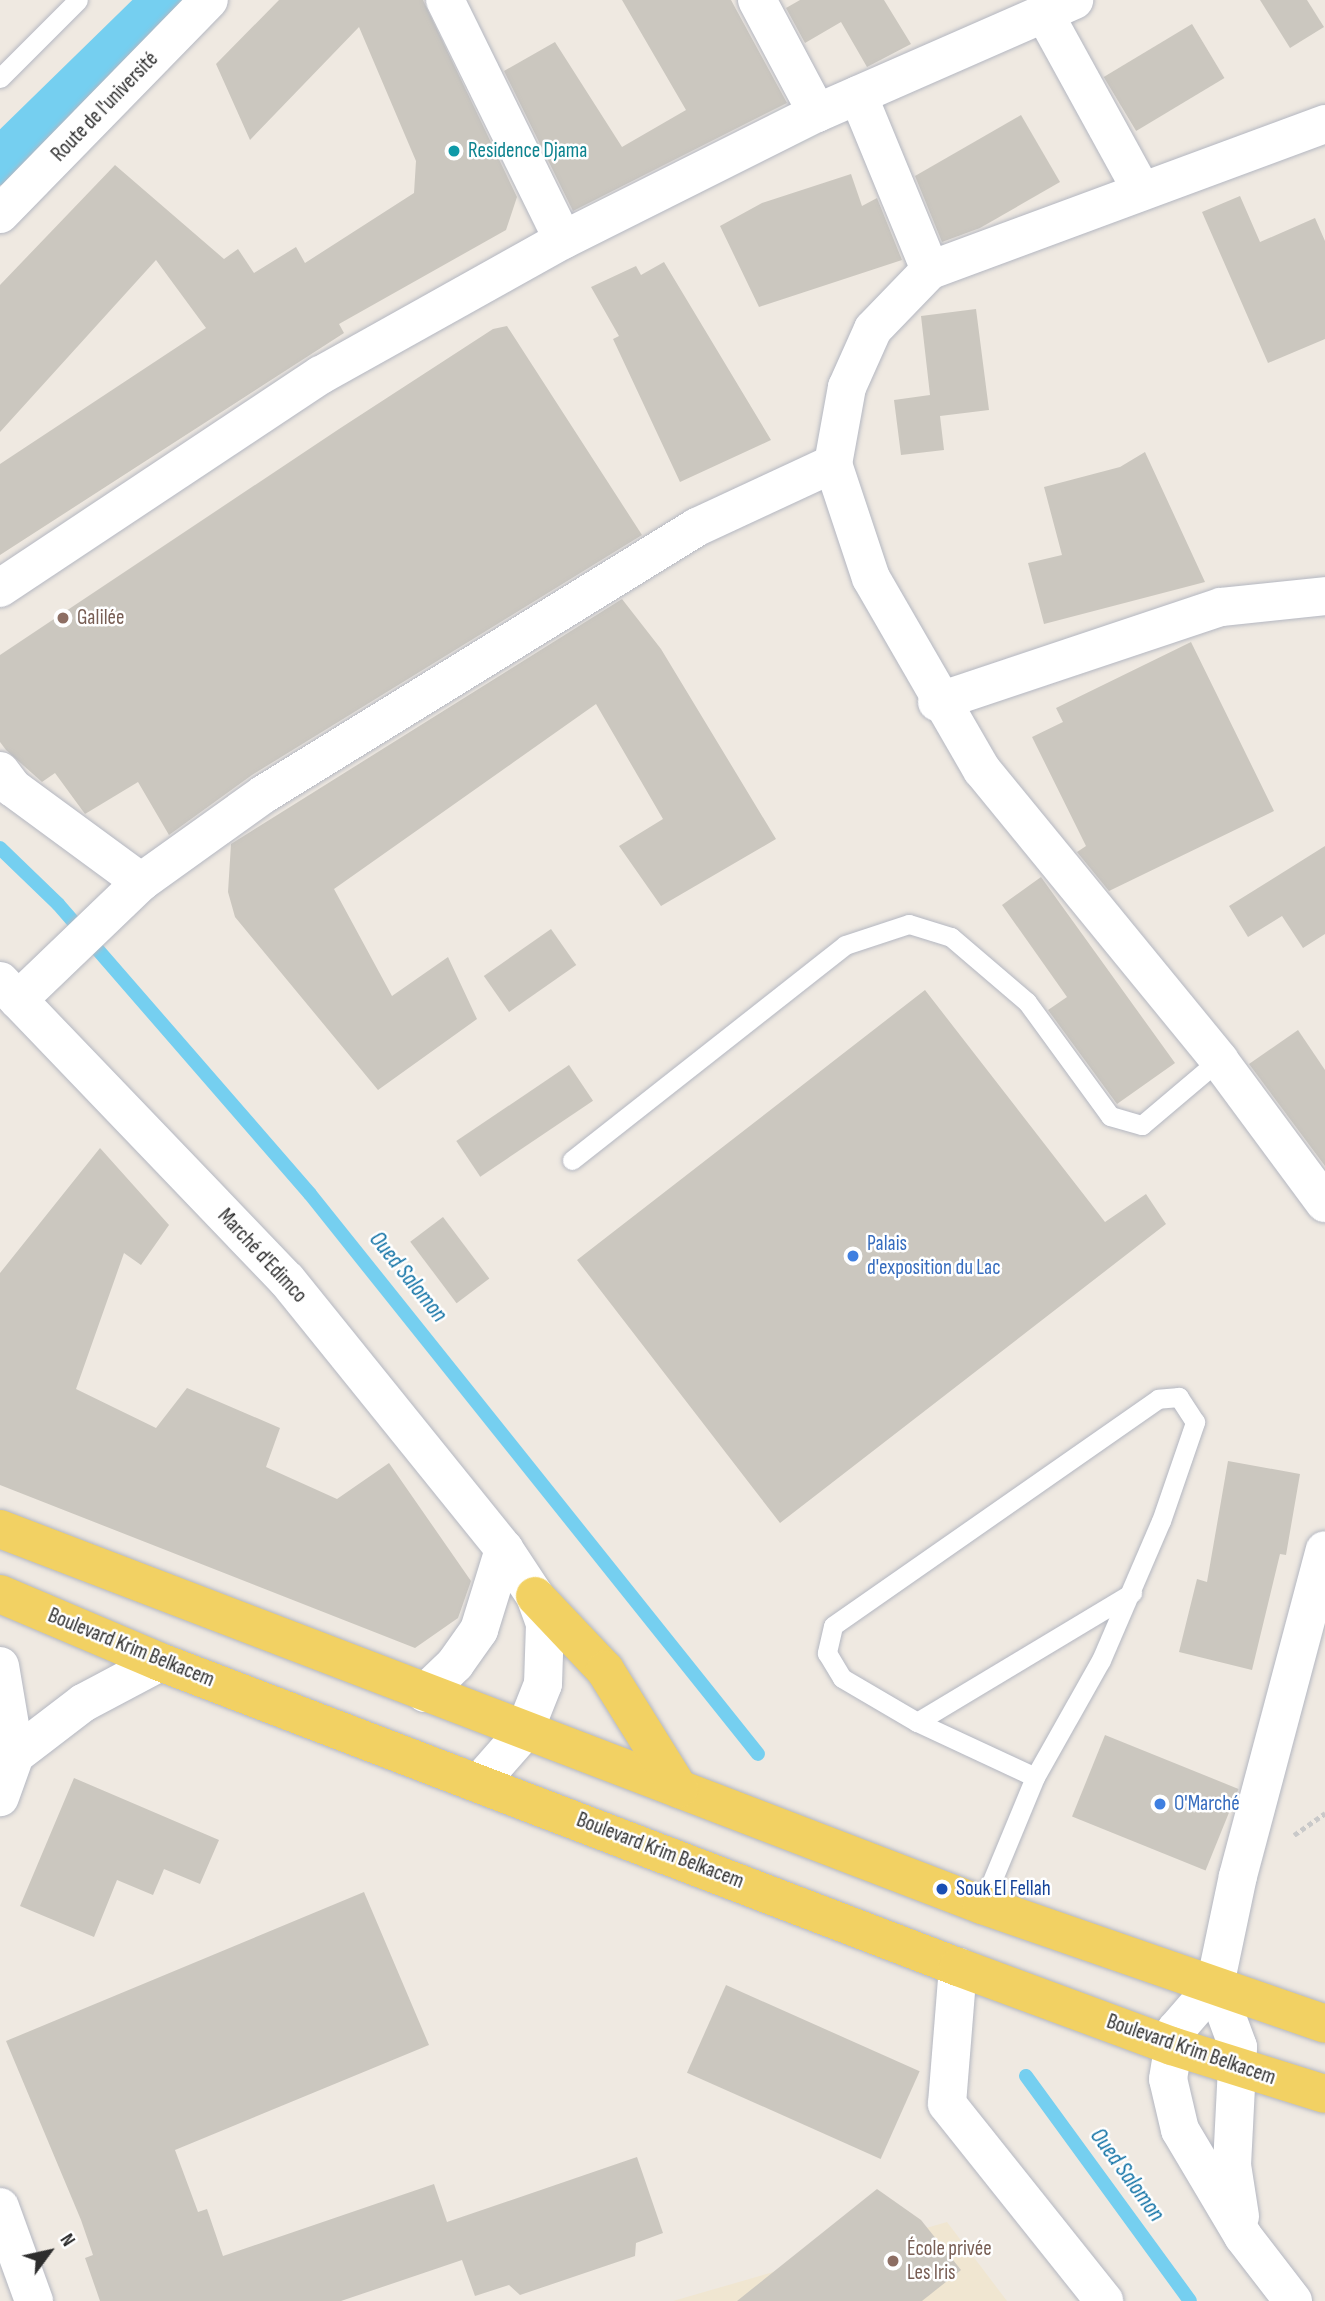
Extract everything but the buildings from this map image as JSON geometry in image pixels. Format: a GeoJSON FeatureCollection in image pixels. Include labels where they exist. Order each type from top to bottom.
{"type":"FeatureCollection","features":[{"type":"Feature","properties":{"kind":"main road"},"geometry":{"type":"LineString","coordinates":[[0,1530],[982,1905],[1325,2024]]}},
{"type":"Feature","properties":{"kind":"main road","name":"Boulevard Krim Belkacem"},"geometry":{"type":"LineString","coordinates":[[0,1594],[160,1662],[481,1781],[958,1967],[1172,2046],[1325,2094]]}},
{"type":"Feature","properties":{"kind":"main road"},"geometry":{"type":"LineString","coordinates":[[534,1597],[605,1670],[679,1790]]}},
{"type":"Feature","properties":{"kind":"street","name":"Route de l'université"},"geometry":{"type":"LineString","coordinates":[[0,214],[209,0]]}},
{"type":"Feature","properties":{"kind":"street"},"geometry":{"type":"LineString","coordinates":[[445,0],[563,240]]}},
{"type":"Feature","properties":{"kind":"street"},"geometry":{"type":"LineString","coordinates":[[757,0],[817,113]]}},
{"type":"Feature","properties":{"kind":"street"},"geometry":{"type":"LineString","coordinates":[[0,588],[321,375],[563,240],[817,113],[1059,6],[1142,191]]}},
{"type":"Feature","properties":{"kind":"street"},"geometry":{"type":"LineString","coordinates":[[858,95],[930,270]]}},
{"type":"Feature","properties":{"kind":"street"},"geometry":{"type":"LineString","coordinates":[[1325,124],[930,270],[873,329],[847,387],[833,464],[871,578],[937,702],[982,770],[1219,1060],[1325,1203]]}},
{"type":"Feature","properties":{"kind":"street"},"geometry":{"type":"LineString","coordinates":[[18,987],[133,890],[264,794],[509,640],[697,527],[833,464]]}},
{"type":"Feature","properties":{"kind":"street"},"geometry":{"type":"LineString","coordinates":[[937,702],[1221,607],[1325,596]]}},
{"type":"Feature","properties":{"kind":"street"},"geometry":{"type":"LineString","coordinates":[[0,771],[13,788],[133,890]]}},
{"type":"Feature","properties":{"kind":"street","name":"Marché d'Edimco"},"geometry":{"type":"LineString","coordinates":[[18,987],[287,1280],[504,1549],[534,1597],[545,1624],[547,1654],[543,1684],[524,1732],[481,1781]]}},
{"type":"Feature","properties":{"kind":"street"},"geometry":{"type":"LineString","coordinates":[[425,1693],[479,1630],[504,1549]]}},
{"type":"Feature","properties":{"kind":"street"},"geometry":{"type":"LineString","coordinates":[[1293,2301],[1243,2236],[1171,2107],[1172,2046],[1186,2014],[1215,1985],[1238,1876],[1325,1550]]}},
{"type":"Feature","properties":{"kind":"street"},"geometry":{"type":"LineString","coordinates":[[15,1755],[83,1703],[160,1662]]}},
{"type":"Feature","properties":{"kind":"street"},"geometry":{"type":"LineString","coordinates":[[0,1666],[15,1755],[0,1797]]}},
{"type":"Feature","properties":{"kind":"street"},"geometry":{"type":"LineString","coordinates":[[958,1967],[947,2104],[1104,2301]]}},
{"type":"Feature","properties":{"kind":"street"},"geometry":{"type":"LineString","coordinates":[[1215,1985],[1235,2031],[1237,2067],[1232,2165],[1243,2236]]}},
{"type":"Feature","properties":{"kind":"street"},"geometry":{"type":"LineString","coordinates":[[0,2207],[34,2301]]}},
{"type":"Feature","properties":{"kind":"lane"},"geometry":{"type":"LineString","coordinates":[[0,78],[78,0]]}},
{"type":"Feature","properties":{"kind":"lane"},"geometry":{"type":"LineString","coordinates":[[572,1160],[845,945],[909,924],[951,937],[1027,1002],[1110,1116],[1142,1125],[1219,1060]]}},
{"type":"Feature","properties":{"kind":"lane"},"geometry":{"type":"LineString","coordinates":[[982,1905],[1035,1777],[1132,1593],[1195,1422],[1180,1397],[1158,1399],[834,1626],[827,1653],[842,1678],[917,1721],[1035,1777]]}},
{"type":"Feature","properties":{"kind":"lane"},"geometry":{"type":"LineString","coordinates":[[917,1721],[1132,1593]]}},
{"type":"Feature","properties":{"kind":"shaded area","name":"École privée Les Iris"},"geometry":{"type":"Polygon","coordinates":[[[947,2222],[1007,2301],[673,2301],[947,2222]]]}},
{"type":"Feature","properties":{"kind":"waterway"},"geometry":{"type":"LineString","coordinates":[[0,161],[165,0]]}},
{"type":"Feature","properties":{"kind":"waterway","name":"Oued Salomon"},"geometry":{"type":"LineString","coordinates":[[0,848],[58,904],[310,1194],[758,1754]]}},
{"type":"Feature","properties":{"kind":"waterway","name":"Oued Salomon"},"geometry":{"type":"LineString","coordinates":[[1026,2076],[1190,2301]]}},
{"type":"Feature","properties":{"kind":"place","name":"Residence Djama"},"geometry":{"type":"Point","coordinates":[454,151]}},
{"type":"Feature","properties":{"kind":"place","name":"Galilée"},"geometry":{"type":"Point","coordinates":[63,618]}},
{"type":"Feature","properties":{"kind":"place","name":"Palais d'exposition du Lac"},"geometry":{"type":"Point","coordinates":[853,1256]}},
{"type":"Feature","properties":{"kind":"place","name":"O'Marché"},"geometry":{"type":"Point","coordinates":[1160,1804]}},
{"type":"Feature","properties":{"kind":"place","name":"Souk El Fellah"},"geometry":{"type":"Point","coordinates":[942,1889]}},
{"type":"Feature","properties":{"kind":"place","name":"École privée Les Iris"},"geometry":{"type":"Point","coordinates":[893,2261]}}]}
